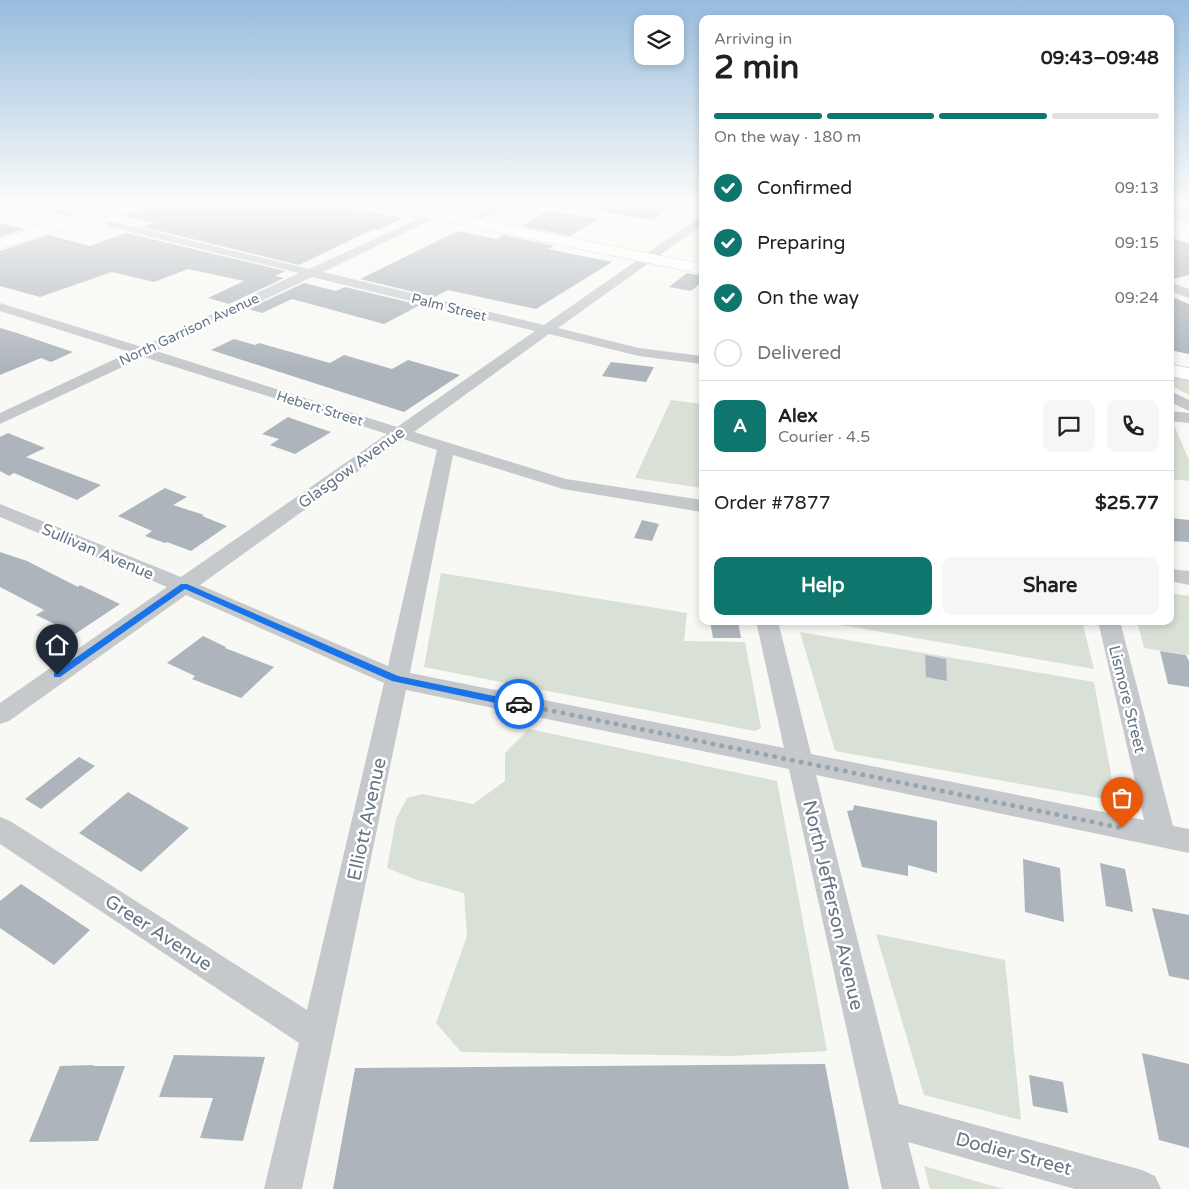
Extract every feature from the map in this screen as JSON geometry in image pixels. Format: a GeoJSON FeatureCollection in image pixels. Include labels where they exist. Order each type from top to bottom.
{"type":"FeatureCollection","features":[{"type":"Feature","properties":{"kind":"main road"},"geometry":{"type":"LineString","coordinates":[[669,257],[699,268]]}},
{"type":"Feature","properties":{"kind":"main road"},"geometry":{"type":"LineString","coordinates":[[676,257],[699,263]]}},
{"type":"Feature","properties":{"kind":"street","name":"Palm Street"},"geometry":{"type":"LineString","coordinates":[[247,257],[639,352],[699,360]]}},
{"type":"Feature","properties":{"kind":"street","name":"North Garrison Avenue"},"geometry":{"type":"LineString","coordinates":[[0,419],[343,257]]}},
{"type":"Feature","properties":{"kind":"street","name":"Glasgow Avenue"},"geometry":{"type":"LineString","coordinates":[[0,715],[399,432],[650,257]]}},
{"type":"Feature","properties":{"kind":"street","name":"Hebert Street"},"geometry":{"type":"LineString","coordinates":[[0,307],[563,484],[699,506]]}},
{"type":"Feature","properties":{"kind":"street"},"geometry":{"type":"LineString","coordinates":[[1174,398],[1189,406]]}},
{"type":"Feature","properties":{"kind":"street"},"geometry":{"type":"LineString","coordinates":[[1174,416],[1189,418]]}},
{"type":"Feature","properties":{"kind":"street","name":"Elliott Avenue"},"geometry":{"type":"LineString","coordinates":[[284,1189],[364,832],[446,448]]}},
{"type":"Feature","properties":{"kind":"street","name":"Sullivan Avenue"},"geometry":{"type":"LineString","coordinates":[[0,510],[184,586],[396,679],[1189,841]]}},
{"type":"Feature","properties":{"kind":"street"},"geometry":{"type":"LineString","coordinates":[[1174,576],[1189,578]]}},
{"type":"Feature","properties":{"kind":"street","name":"North Jefferson Avenue"},"geometry":{"type":"LineString","coordinates":[[768,625],[901,1189]]}},
{"type":"Feature","properties":{"kind":"street","name":"Lismore Street"},"geometry":{"type":"LineString","coordinates":[[1110,625],[1160,835]]}},
{"type":"Feature","properties":{"kind":"street","name":"Greer Avenue"},"geometry":{"type":"LineString","coordinates":[[0,829],[317,1035]]}},
{"type":"Feature","properties":{"kind":"street","name":"Dodier Street"},"geometry":{"type":"LineString","coordinates":[[885,1118],[1142,1189]]}},
{"type":"Feature","properties":{"kind":"shaded area"},"geometry":{"type":"Polygon","coordinates":[[[1174,377],[1189,380],[1189,395],[1174,387],[1174,377]]]}},
{"type":"Feature","properties":{"kind":"shaded area"},"geometry":{"type":"Polygon","coordinates":[[[671,400],[699,404],[699,488],[635,478],[671,400]]]}},
{"type":"Feature","properties":{"kind":"shaded area"},"geometry":{"type":"Polygon","coordinates":[[[1174,425],[1189,460],[1189,481],[1174,479],[1174,425]]]}},
{"type":"Feature","properties":{"kind":"shaded area"},"geometry":{"type":"Polygon","coordinates":[[[441,573],[687,613],[684,641],[745,642],[761,728],[755,731],[424,667],[441,573]]]}},
{"type":"Feature","properties":{"kind":"shaded area"},"geometry":{"type":"Polygon","coordinates":[[[1174,594],[1189,596],[1189,655],[1144,648],[1138,625],[1174,625],[1174,594]]]}},
{"type":"Feature","properties":{"kind":"shaded area"},"geometry":{"type":"Polygon","coordinates":[[[841,625],[1083,625],[1094,669],[841,625]]]}},
{"type":"Feature","properties":{"kind":"shaded area"},"geometry":{"type":"Polygon","coordinates":[[[800,632],[1094,682],[1116,801],[835,751],[800,632]]]}},
{"type":"Feature","properties":{"kind":"shaded area"},"geometry":{"type":"Polygon","coordinates":[[[529,729],[777,781],[827,1051],[733,1056],[461,1052],[436,1023],[467,936],[464,893],[417,880],[387,868],[396,819],[407,798],[422,794],[473,804],[505,781],[505,753],[529,729]]]}},
{"type":"Feature","properties":{"kind":"shaded area"},"geometry":{"type":"Polygon","coordinates":[[[876,934],[1005,960],[1021,1120],[924,1095],[876,934]]]}},
{"type":"Feature","properties":{"kind":"shaded area"},"geometry":{"type":"Polygon","coordinates":[[[924,1166],[1003,1189],[930,1189],[924,1166]]]}},
{"type":"Feature","properties":{"kind":"building"},"geometry":{"type":"Polygon","coordinates":[[[0,257],[228,257],[285,271],[275,276],[284,278],[229,304],[208,298],[244,281],[188,269],[154,282],[112,272],[40,297],[0,286],[0,257]]]}},
{"type":"Feature","properties":{"kind":"building"},"geometry":{"type":"Polygon","coordinates":[[[268,257],[315,257],[299,265],[268,257]]]}},
{"type":"Feature","properties":{"kind":"building"},"geometry":{"type":"Polygon","coordinates":[[[404,257],[590,257],[612,262],[536,309],[448,290],[435,297],[360,279],[404,257]]]}},
{"type":"Feature","properties":{"kind":"building"},"geometry":{"type":"Polygon","coordinates":[[[1174,257],[1189,257],[1189,275],[1174,279],[1174,257]]]}},
{"type":"Feature","properties":{"kind":"building"},"geometry":{"type":"Polygon","coordinates":[[[687,273],[699,275],[699,284],[691,291],[669,287],[687,273]]]}},
{"type":"Feature","properties":{"kind":"building"},"geometry":{"type":"Polygon","coordinates":[[[304,283],[336,291],[345,287],[420,305],[384,324],[292,299],[262,313],[248,309],[304,283]]]}},
{"type":"Feature","properties":{"kind":"building"},"geometry":{"type":"Polygon","coordinates":[[[1174,298],[1189,304],[1189,354],[1174,351],[1174,298]]]}},
{"type":"Feature","properties":{"kind":"building"},"geometry":{"type":"Polygon","coordinates":[[[0,328],[73,352],[51,362],[41,358],[0,375],[0,328]]]}},
{"type":"Feature","properties":{"kind":"building"},"geometry":{"type":"Polygon","coordinates":[[[234,339],[255,345],[259,343],[330,363],[344,355],[392,369],[408,360],[460,375],[404,412],[211,350],[234,339]]]}},
{"type":"Feature","properties":{"kind":"building"},"geometry":{"type":"Polygon","coordinates":[[[611,362],[654,367],[646,382],[602,376],[611,362]]]}},
{"type":"Feature","properties":{"kind":"building"},"geometry":{"type":"Polygon","coordinates":[[[288,417],[331,432],[295,454],[270,445],[279,439],[262,434],[288,417]]]}},
{"type":"Feature","properties":{"kind":"building"},"geometry":{"type":"Polygon","coordinates":[[[8,433],[45,448],[26,457],[101,485],[77,500],[14,473],[9,476],[0,471],[0,437],[8,433]]]}},
{"type":"Feature","properties":{"kind":"building"},"geometry":{"type":"Polygon","coordinates":[[[165,488],[187,497],[173,505],[204,515],[202,516],[227,526],[191,551],[145,536],[152,531],[118,516],[165,488]]]}},
{"type":"Feature","properties":{"kind":"building"},"geometry":{"type":"Polygon","coordinates":[[[1174,518],[1189,520],[1189,542],[1174,541],[1174,518]]]}},
{"type":"Feature","properties":{"kind":"building"},"geometry":{"type":"Polygon","coordinates":[[[642,520],[659,524],[652,541],[634,538],[642,520]]]}},
{"type":"Feature","properties":{"kind":"building"},"geometry":{"type":"Polygon","coordinates":[[[0,552],[27,561],[78,587],[80,585],[120,604],[75,634],[36,615],[44,610],[0,587],[0,552]]]}},
{"type":"Feature","properties":{"kind":"building"},"geometry":{"type":"Polygon","coordinates":[[[711,625],[739,625],[741,638],[713,638],[711,625]]]}},
{"type":"Feature","properties":{"kind":"building"},"geometry":{"type":"Polygon","coordinates":[[[203,636],[225,648],[274,667],[241,698],[192,679],[195,676],[167,663],[203,636]]]}},
{"type":"Feature","properties":{"kind":"building"},"geometry":{"type":"Polygon","coordinates":[[[1160,651],[1186,655],[1189,661],[1189,687],[1168,684],[1160,651]]]}},
{"type":"Feature","properties":{"kind":"building"},"geometry":{"type":"Polygon","coordinates":[[[925,655],[946,659],[947,681],[926,677],[925,655]]]}},
{"type":"Feature","properties":{"kind":"building"},"geometry":{"type":"Polygon","coordinates":[[[79,757],[95,766],[41,809],[25,799],[79,757]]]}},
{"type":"Feature","properties":{"kind":"building"},"geometry":{"type":"Polygon","coordinates":[[[128,792],[189,828],[141,872],[79,833],[128,792]]]}},
{"type":"Feature","properties":{"kind":"building"},"geometry":{"type":"Polygon","coordinates":[[[854,805],[937,821],[937,873],[908,865],[908,876],[862,867],[847,811],[853,810],[854,805]]]}},
{"type":"Feature","properties":{"kind":"building"},"geometry":{"type":"Polygon","coordinates":[[[1023,859],[1060,868],[1064,922],[1025,912],[1023,859]]]}},
{"type":"Feature","properties":{"kind":"building"},"geometry":{"type":"Polygon","coordinates":[[[1100,863],[1125,869],[1133,912],[1106,906],[1100,863]]]}},
{"type":"Feature","properties":{"kind":"building"},"geometry":{"type":"Polygon","coordinates":[[[21,884],[90,930],[54,965],[0,928],[0,901],[21,884]]]}},
{"type":"Feature","properties":{"kind":"building"},"geometry":{"type":"Polygon","coordinates":[[[1152,908],[1189,915],[1189,980],[1169,976],[1152,908]]]}},
{"type":"Feature","properties":{"kind":"building"},"geometry":{"type":"Polygon","coordinates":[[[1142,1053],[1189,1064],[1189,1148],[1159,1140],[1142,1053]]]}},
{"type":"Feature","properties":{"kind":"building"},"geometry":{"type":"Polygon","coordinates":[[[174,1055],[265,1057],[243,1141],[200,1138],[213,1098],[159,1097],[174,1055]]]}},
{"type":"Feature","properties":{"kind":"building"},"geometry":{"type":"Polygon","coordinates":[[[825,1064],[849,1189],[333,1189],[355,1068],[825,1064]]]}},
{"type":"Feature","properties":{"kind":"building"},"geometry":{"type":"Polygon","coordinates":[[[60,1066],[125,1066],[98,1141],[29,1142],[60,1066]]]}},
{"type":"Feature","properties":{"kind":"building"},"geometry":{"type":"Polygon","coordinates":[[[1029,1075],[1063,1082],[1068,1113],[1033,1106],[1029,1075]]]}},
{"type":"Feature","properties":{"kind":"way so far"},"geometry":{"type":"LineString","coordinates":[[519,704],[1122,828]]}},
{"type":"Feature","properties":{"kind":"route"},"geometry":{"type":"LineString","coordinates":[[57,675],[184,586],[396,679],[519,704]]}}]}
